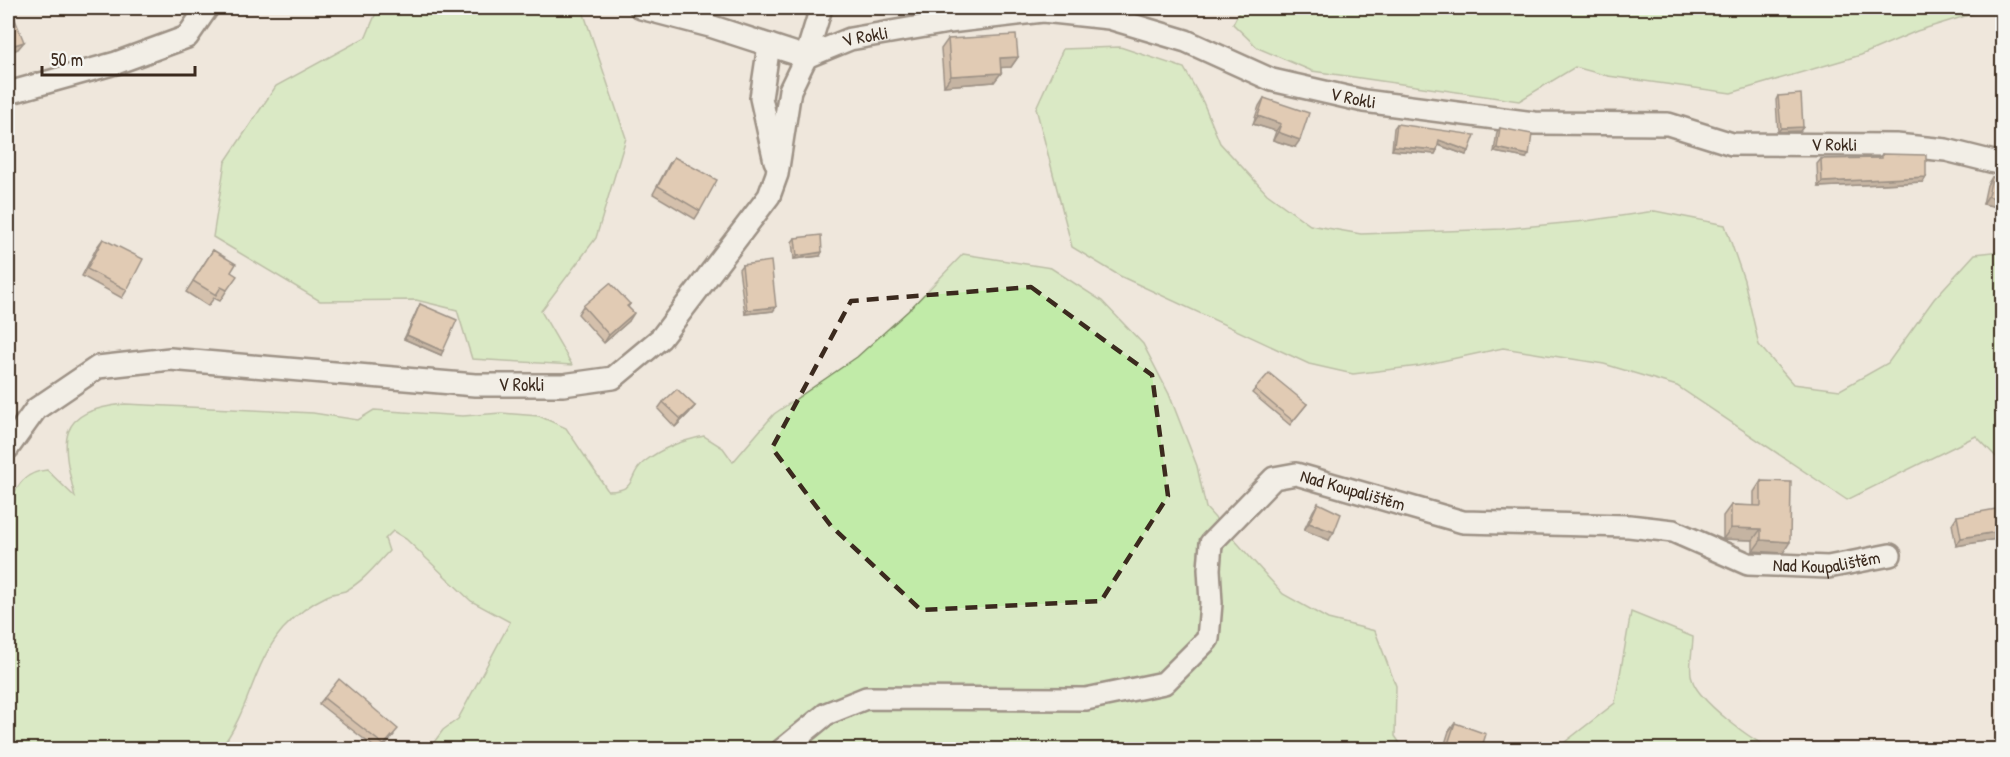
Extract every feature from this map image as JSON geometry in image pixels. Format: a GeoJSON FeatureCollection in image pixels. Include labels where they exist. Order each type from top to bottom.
{"type":"FeatureCollection","features":[{"type":"Feature","properties":{"kind":"street"},"geometry":{"type":"LineString","coordinates":[[8,93],[116,63],[187,37],[207,8]]}},
{"type":"Feature","properties":{"kind":"street"},"geometry":{"type":"LineString","coordinates":[[641,8],[806,57],[820,8]]}},
{"type":"Feature","properties":{"kind":"street","name":"V Rokli"},"geometry":{"type":"LineString","coordinates":[[8,448],[36,409],[98,367],[129,363],[170,359],[475,385],[563,385],[613,378],[661,338],[769,196],[777,174],[790,90],[806,57],[850,39],[949,21],[1043,11],[1109,18],[1186,41],[1272,80],[1364,101],[1534,123],[1668,124],[1732,144],[1896,145],[1936,149],[2002,164]]}},
{"type":"Feature","properties":{"kind":"street"},"geometry":{"type":"LineString","coordinates":[[769,45],[761,98],[777,174]]}},
{"type":"Feature","properties":{"kind":"street","name":"Nad Koupalištěm"},"geometry":{"type":"LineString","coordinates":[[782,750],[826,714],[866,698],[1086,699],[1164,682],[1208,639],[1211,603],[1210,543],[1274,478],[1288,475],[1296,474],[1463,522],[1629,526],[1673,531],[1748,564],[1828,567],[1890,555]]}},
{"type":"Feature","properties":{"kind":"highlighted area"},"geometry":{"type":"Polygon","coordinates":[[[1031,287],[1152,375],[1168,496],[1101,601],[921,610],[831,526],[772,448],[851,301],[1031,287]]]}},
{"type":"Feature","properties":{"kind":"green space"},"geometry":{"type":"Polygon","coordinates":[[[378,8],[579,8],[583,11],[626,138],[596,238],[541,311],[572,365],[472,359],[457,310],[416,300],[320,301],[213,237],[225,162],[276,86],[366,37],[378,8]]]}},
{"type":"Feature","properties":{"kind":"green space"},"geometry":{"type":"Polygon","coordinates":[[[1241,8],[1991,8],[1917,31],[1861,55],[1731,93],[1608,76],[1575,67],[1519,101],[1312,71],[1258,48],[1233,24],[1241,8]]]}},
{"type":"Feature","properties":{"kind":"green space"},"geometry":{"type":"Polygon","coordinates":[[[1120,47],[1184,68],[1203,102],[1220,143],[1267,194],[1310,225],[1361,234],[1502,229],[1586,221],[1655,211],[1725,225],[1744,280],[1759,345],[1793,384],[1840,390],[1888,363],[1934,299],[1975,254],[2002,251],[2002,463],[1976,436],[1847,500],[1677,386],[1604,364],[1503,348],[1419,366],[1353,374],[1309,364],[1120,276],[1072,247],[1036,108],[1063,49],[1120,47]]]}},
{"type":"Feature","properties":{"kind":"green space"},"geometry":{"type":"Polygon","coordinates":[[[963,254],[1051,268],[1102,301],[1143,344],[1169,394],[1197,466],[1206,508],[1283,594],[1328,619],[1375,631],[1396,686],[1395,736],[1404,749],[429,749],[443,730],[458,719],[510,622],[471,601],[406,539],[393,531],[385,539],[389,551],[363,578],[345,591],[329,595],[315,603],[283,629],[264,658],[238,719],[220,749],[173,749],[166,745],[151,750],[8,750],[8,504],[19,485],[27,477],[47,470],[75,497],[66,444],[68,431],[75,421],[86,413],[125,404],[313,413],[358,420],[374,410],[463,416],[501,413],[539,416],[566,428],[608,491],[618,490],[629,485],[639,467],[658,452],[704,436],[723,448],[733,462],[774,414],[857,357],[908,311],[963,254]]]}},
{"type":"Feature","properties":{"kind":"green space"},"geometry":{"type":"Polygon","coordinates":[[[1631,612],[1693,637],[1690,669],[1696,688],[1727,719],[1752,738],[1773,749],[1556,749],[1615,703],[1631,612]]]}},
{"type":"Feature","properties":{"kind":"building"},"geometry":{"type":"Polygon","coordinates":[[[14,17],[24,42],[8,47],[8,19],[14,17]]]}},
{"type":"Feature","properties":{"kind":"building"},"geometry":{"type":"Polygon","coordinates":[[[1016,35],[1018,57],[1000,58],[1001,73],[951,76],[948,39],[1016,35]]]}},
{"type":"Feature","properties":{"kind":"building"},"geometry":{"type":"Polygon","coordinates":[[[1801,94],[1803,127],[1781,128],[1778,96],[1801,94]]]}},
{"type":"Feature","properties":{"kind":"building"},"geometry":{"type":"Polygon","coordinates":[[[1264,98],[1309,113],[1300,140],[1278,132],[1281,124],[1258,116],[1264,98]]]}},
{"type":"Feature","properties":{"kind":"building"},"geometry":{"type":"Polygon","coordinates":[[[1397,124],[1475,135],[1469,151],[1439,140],[1437,150],[1394,146],[1397,124]]]}},
{"type":"Feature","properties":{"kind":"building"},"geometry":{"type":"Polygon","coordinates":[[[1500,128],[1532,134],[1529,155],[1497,148],[1500,128]]]}},
{"type":"Feature","properties":{"kind":"building"},"geometry":{"type":"Polygon","coordinates":[[[1882,154],[1926,155],[1926,177],[1822,182],[1821,159],[1882,158],[1882,154]]]}},
{"type":"Feature","properties":{"kind":"building"},"geometry":{"type":"Polygon","coordinates":[[[674,157],[717,180],[700,211],[658,186],[674,157]]]}},
{"type":"Feature","properties":{"kind":"building"},"geometry":{"type":"Polygon","coordinates":[[[1992,177],[2002,180],[2002,200],[1988,196],[1992,177]]]}},
{"type":"Feature","properties":{"kind":"building"},"geometry":{"type":"Polygon","coordinates":[[[821,235],[822,252],[797,256],[795,238],[821,235]]]}},
{"type":"Feature","properties":{"kind":"building"},"geometry":{"type":"Polygon","coordinates":[[[103,239],[143,259],[127,290],[87,269],[103,239]]]}},
{"type":"Feature","properties":{"kind":"building"},"geometry":{"type":"Polygon","coordinates":[[[213,250],[236,264],[231,272],[237,276],[227,290],[221,287],[216,295],[193,281],[213,250]]]}},
{"type":"Feature","properties":{"kind":"building"},"geometry":{"type":"Polygon","coordinates":[[[771,261],[776,307],[747,310],[742,265],[771,261]]]}},
{"type":"Feature","properties":{"kind":"building"},"geometry":{"type":"Polygon","coordinates":[[[610,283],[630,304],[627,306],[634,313],[609,335],[583,306],[610,283]]]}},
{"type":"Feature","properties":{"kind":"building"},"geometry":{"type":"Polygon","coordinates":[[[420,304],[457,320],[443,351],[407,335],[420,304]]]}},
{"type":"Feature","properties":{"kind":"building"},"geometry":{"type":"Polygon","coordinates":[[[1269,373],[1307,404],[1293,421],[1255,389],[1269,373]]]}},
{"type":"Feature","properties":{"kind":"building"},"geometry":{"type":"Polygon","coordinates":[[[677,389],[695,406],[681,419],[663,402],[677,389]]]}},
{"type":"Feature","properties":{"kind":"building"},"geometry":{"type":"Polygon","coordinates":[[[1761,481],[1791,482],[1790,542],[1761,540],[1761,529],[1731,528],[1731,505],[1761,506],[1761,481]]]}},
{"type":"Feature","properties":{"kind":"building"},"geometry":{"type":"Polygon","coordinates":[[[1318,503],[1341,514],[1334,532],[1309,523],[1318,503]]]}},
{"type":"Feature","properties":{"kind":"building"},"geometry":{"type":"Polygon","coordinates":[[[2002,508],[2002,531],[1961,538],[1957,516],[2002,508]]]}},
{"type":"Feature","properties":{"kind":"building"},"geometry":{"type":"Polygon","coordinates":[[[339,679],[398,729],[384,745],[324,698],[339,679]]]}},
{"type":"Feature","properties":{"kind":"building"},"geometry":{"type":"Polygon","coordinates":[[[1455,723],[1486,734],[1481,750],[1465,750],[1448,744],[1455,723]]]}}]}
